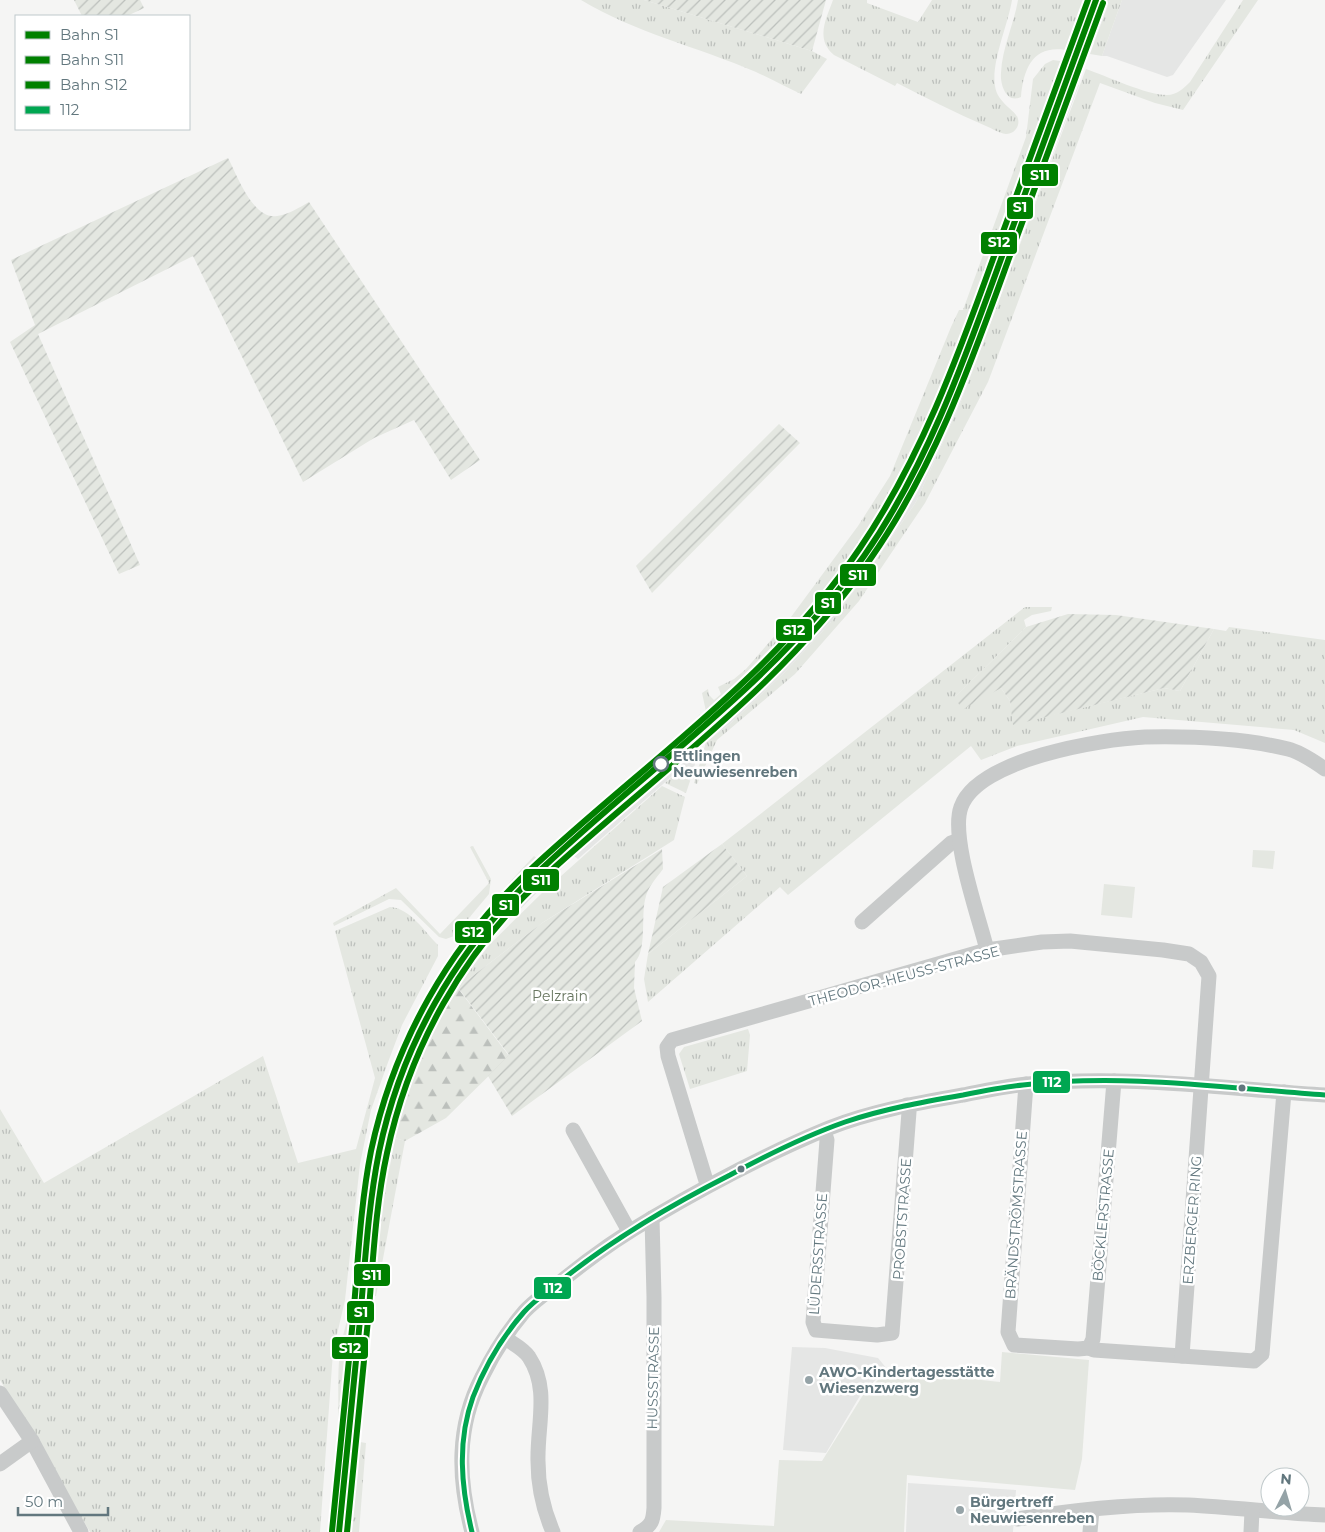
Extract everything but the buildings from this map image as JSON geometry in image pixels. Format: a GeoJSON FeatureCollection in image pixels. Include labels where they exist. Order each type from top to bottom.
{"type":"FeatureCollection","features":[{"type":"Feature","properties":{"kind":"street"},"geometry":{"type":"LineString","coordinates":[[987,950],[959,840],[960,807],[972,789],[993,774],[1015,764],[1071,747],[1145,738],[1209,738],[1290,750],[1325,769]]}},
{"type":"Feature","properties":{"kind":"street"},"geometry":{"type":"LineString","coordinates":[[862,922],[951,843],[959,840]]}},
{"type":"Feature","properties":{"kind":"street","name":"THEODOR-HEUSS-STRASSE"},"geometry":{"type":"LineString","coordinates":[[707,1184],[668,1056],[667,1047],[672,1040],[987,950],[1042,942],[1070,941],[1189,954],[1201,962],[1209,976],[1202,1084]]}},
{"type":"Feature","properties":{"kind":"street"},"geometry":{"type":"LineString","coordinates":[[472,1532],[463,1497],[461,1453],[466,1422],[481,1378],[505,1338],[525,1311],[593,1255],[707,1184],[770,1152],[824,1131],[908,1105],[1026,1084],[1114,1081],[1202,1084],[1325,1094]]}},
{"type":"Feature","properties":{"kind":"street","name":"BÖCKLERSTRASSE"},"geometry":{"type":"LineString","coordinates":[[1089,1348],[1093,1339],[1114,1081]]}},
{"type":"Feature","properties":{"kind":"street","name":"BRÄNDSTRÖMSTRASSE"},"geometry":{"type":"LineString","coordinates":[[1026,1084],[1008,1332],[1014,1345],[1078,1350],[1089,1348]]}},
{"type":"Feature","properties":{"kind":"street","name":"ERZBERGER RING"},"geometry":{"type":"LineString","coordinates":[[1182,1356],[1202,1084]]}},
{"type":"Feature","properties":{"kind":"street"},"geometry":{"type":"LineString","coordinates":[[1089,1348],[1094,1350],[1254,1361],[1262,1354],[1284,1092]]}},
{"type":"Feature","properties":{"kind":"street","name":"PROBSTSTRASSE"},"geometry":{"type":"LineString","coordinates":[[892,1333],[908,1105]]}},
{"type":"Feature","properties":{"kind":"street"},"geometry":{"type":"LineString","coordinates":[[573,1130],[629,1231]]}},
{"type":"Feature","properties":{"kind":"street","name":"LÜDERSSTRASSE"},"geometry":{"type":"LineString","coordinates":[[824,1131],[827,1140],[813,1322],[816,1330],[877,1335],[892,1333]]}},
{"type":"Feature","properties":{"kind":"street","name":"HUSSSTRASSE"},"geometry":{"type":"LineString","coordinates":[[640,1532],[650,1527],[654,1520],[652,1218]]}},
{"type":"Feature","properties":{"kind":"street"},"geometry":{"type":"LineString","coordinates":[[505,1338],[528,1355],[542,1389],[538,1460],[539,1479],[545,1513],[553,1532]]}},
{"type":"Feature","properties":{"kind":"street"},"geometry":{"type":"LineString","coordinates":[[0,1393],[32,1442],[81,1532]]}},
{"type":"Feature","properties":{"kind":"street"},"geometry":{"type":"LineString","coordinates":[[0,1464],[32,1442]]}},
{"type":"Feature","properties":{"kind":"street"},"geometry":{"type":"LineString","coordinates":[[1017,1519],[1139,1505],[1189,1505],[1325,1515]]}},
{"type":"Feature","properties":{"kind":"street"},"geometry":{"type":"LineString","coordinates":[[1090,1532],[1092,1510]]}},
{"type":"Feature","properties":{"kind":"street"},"geometry":{"type":"LineString","coordinates":[[1251,1532],[1252,1511]]}},
{"type":"Feature","properties":{"kind":"shaded area"},"geometry":{"type":"Polygon","coordinates":[[[1090,0],[1110,0],[1094,43],[1077,37],[1090,0]]]}},
{"type":"Feature","properties":{"kind":"shaded area"},"geometry":{"type":"Polygon","coordinates":[[[1122,0],[1226,0],[1173,75],[1167,77],[1107,56],[1102,56],[1122,0]]]}},
{"type":"Feature","properties":{"kind":"shaded area"},"geometry":{"type":"Polygon","coordinates":[[[1063,80],[1079,85],[960,404],[916,502],[831,622],[784,673],[730,724],[706,742],[707,716],[730,699],[770,661],[819,607],[862,549],[900,488],[930,429],[946,390],[1063,80]]]}},
{"type":"Feature","properties":{"kind":"shaded area"},"geometry":{"type":"Polygon","coordinates":[[[700,714],[700,747],[690,781],[679,770],[578,859],[574,856],[490,939],[455,985],[443,1006],[408,1089],[391,1156],[373,1296],[350,1532],[335,1532],[361,1247],[373,1156],[388,1095],[413,1029],[434,989],[480,924],[541,862],[557,849],[560,841],[679,739],[700,714]]]}},
{"type":"Feature","properties":{"kind":"shaded area"},"geometry":{"type":"Polygon","coordinates":[[[792,1347],[825,1348],[878,1358],[887,1369],[861,1394],[826,1453],[783,1450],[792,1347]]]}},
{"type":"Feature","properties":{"kind":"shaded area"},"geometry":{"type":"Polygon","coordinates":[[[908,1483],[1016,1490],[1013,1532],[906,1532],[908,1483]]]}},
{"type":"Feature","properties":{"kind":"green space"},"geometry":{"type":"Polygon","coordinates":[[[74,0],[140,0],[144,8],[129,15],[82,15],[74,0]]]}},
{"type":"Feature","properties":{"kind":"green space"},"geometry":{"type":"Polygon","coordinates":[[[581,0],[644,0],[812,51],[827,59],[801,94],[734,63],[623,22],[581,0]]]}},
{"type":"Feature","properties":{"kind":"green space"},"geometry":{"type":"Polygon","coordinates":[[[644,0],[826,0],[812,51],[644,0]]]}},
{"type":"Feature","properties":{"kind":"green space"},"geometry":{"type":"Polygon","coordinates":[[[833,0],[867,0],[867,3],[918,22],[932,0],[1012,0],[994,76],[999,97],[1017,116],[1018,125],[1016,130],[1009,134],[998,132],[897,83],[895,86],[834,55],[828,49],[823,36],[825,22],[833,0]]]}},
{"type":"Feature","properties":{"kind":"green space"},"geometry":{"type":"Polygon","coordinates":[[[1018,0],[1090,0],[1071,51],[1048,50],[1040,54],[1029,66],[1025,75],[1021,97],[1011,98],[1003,87],[1001,73],[1018,0]]]}},
{"type":"Feature","properties":{"kind":"green space"},"geometry":{"type":"Polygon","coordinates":[[[1110,0],[1122,0],[1102,56],[1090,54],[1110,0]]]}},
{"type":"Feature","properties":{"kind":"green space"},"geometry":{"type":"Polygon","coordinates":[[[1243,0],[1258,0],[1183,110],[1155,103],[1100,83],[988,382],[925,503],[859,601],[795,674],[717,740],[697,784],[694,783],[706,742],[730,724],[784,673],[831,622],[916,502],[960,404],[1086,69],[1148,92],[1171,95],[1183,89],[1190,82],[1243,0]]]}},
{"type":"Feature","properties":{"kind":"green space"},"geometry":{"type":"Polygon","coordinates":[[[1053,60],[1067,62],[1063,80],[946,390],[905,476],[856,556],[828,594],[766,665],[731,698],[707,716],[702,693],[708,689],[709,695],[714,700],[721,694],[718,687],[734,679],[746,669],[791,617],[858,526],[890,476],[951,327],[959,310],[963,310],[1026,137],[1033,79],[1045,64],[1053,60]]]}},
{"type":"Feature","properties":{"kind":"green space"},"geometry":{"type":"Polygon","coordinates":[[[228,158],[247,195],[260,211],[268,215],[277,216],[309,202],[480,460],[451,480],[414,420],[374,438],[303,482],[193,256],[38,334],[140,565],[119,574],[10,342],[35,325],[11,260],[228,158]]]}},
{"type":"Feature","properties":{"kind":"green space"},"geometry":{"type":"Polygon","coordinates":[[[779,424],[800,443],[652,593],[636,566],[779,424]]]}},
{"type":"Feature","properties":{"kind":"green space"},"geometry":{"type":"Polygon","coordinates":[[[1025,607],[1052,607],[1051,611],[1032,615],[1024,620],[1026,627],[955,697],[1001,688],[1010,701],[1014,724],[1164,688],[1180,691],[1214,629],[1226,631],[1229,627],[1325,640],[1325,743],[1294,730],[1143,717],[1017,746],[981,760],[971,746],[788,895],[780,887],[648,1002],[644,979],[648,954],[747,876],[722,844],[1025,607]]]}},
{"type":"Feature","properties":{"kind":"green space"},"geometry":{"type":"Polygon","coordinates":[[[1068,614],[1116,615],[1214,629],[1180,691],[1164,688],[1013,725],[1010,701],[1001,688],[962,710],[955,697],[1026,627],[1068,614]]]}},
{"type":"Feature","properties":{"kind":"green space"},"geometry":{"type":"Polygon","coordinates":[[[680,770],[690,781],[686,793],[665,783],[680,770]]]}},
{"type":"Feature","properties":{"kind":"green space"},"geometry":{"type":"Polygon","coordinates":[[[662,786],[685,797],[674,840],[542,923],[466,981],[459,989],[457,987],[490,944],[542,893],[662,786]]]}},
{"type":"Feature","properties":{"kind":"green space"},"geometry":{"type":"Polygon","coordinates":[[[722,844],[747,876],[648,954],[663,887],[722,844]]]}},
{"type":"Feature","properties":{"kind":"green space"},"geometry":{"type":"Polygon","coordinates":[[[473,846],[491,879],[489,894],[454,936],[446,939],[439,937],[401,900],[389,899],[334,926],[333,923],[396,888],[440,934],[489,883],[470,847],[473,846]]]}},
{"type":"Feature","properties":{"kind":"green space","name":"Pelzrain"},"geometry":{"type":"Polygon","coordinates":[[[662,849],[663,869],[652,883],[646,895],[641,950],[635,962],[634,988],[642,1021],[512,1116],[488,1076],[509,1055],[459,989],[466,981],[542,923],[662,849]]]}},
{"type":"Feature","properties":{"kind":"green space"},"geometry":{"type":"Polygon","coordinates":[[[1253,850],[1275,851],[1273,869],[1252,867],[1253,850]]]}},
{"type":"Feature","properties":{"kind":"green space"},"geometry":{"type":"Polygon","coordinates":[[[534,856],[541,862],[483,922],[445,971],[414,1028],[398,1068],[376,1150],[369,1192],[363,1235],[335,1532],[327,1532],[338,1423],[340,1351],[352,1298],[366,1170],[385,1090],[399,1052],[416,1016],[456,949],[506,886],[534,856]]]}},
{"type":"Feature","properties":{"kind":"green space"},"geometry":{"type":"Polygon","coordinates":[[[1104,884],[1135,887],[1132,918],[1101,915],[1104,884]]]}},
{"type":"Feature","properties":{"kind":"green space"},"geometry":{"type":"Polygon","coordinates":[[[390,907],[404,911],[416,921],[438,945],[438,956],[402,1025],[371,1110],[360,1164],[345,1300],[333,1352],[320,1532],[90,1532],[0,1380],[0,1109],[44,1183],[263,1056],[298,1163],[356,1149],[375,1078],[335,931],[390,907]]]}},
{"type":"Feature","properties":{"kind":"green space"},"geometry":{"type":"Polygon","coordinates":[[[457,987],[509,1056],[446,1118],[405,1141],[395,1138],[420,1060],[446,1005],[457,987]]]}},
{"type":"Feature","properties":{"kind":"green space"},"geometry":{"type":"Polygon","coordinates":[[[748,1029],[750,1035],[747,1071],[690,1089],[679,1054],[684,1047],[748,1029]]]}},
{"type":"Feature","properties":{"kind":"green space"},"geometry":{"type":"Polygon","coordinates":[[[395,1138],[405,1141],[376,1296],[373,1296],[382,1210],[395,1138]]]}},
{"type":"Feature","properties":{"kind":"green space"},"geometry":{"type":"Polygon","coordinates":[[[1002,1352],[1089,1360],[1082,1459],[1075,1490],[907,1475],[904,1532],[659,1532],[666,1520],[774,1526],[779,1460],[822,1461],[863,1395],[888,1370],[1000,1382],[1002,1352]]]}},
{"type":"Feature","properties":{"kind":"green space"},"geometry":{"type":"Polygon","coordinates":[[[360,1442],[366,1443],[359,1532],[350,1532],[355,1472],[360,1442]]]}},
{"type":"Feature","properties":{"kind":"rail line","name":"S12"},"geometry":{"type":"LineString","coordinates":[[332,1531],[367,1172],[381,1111],[394,1072],[410,1034],[450,963],[474,930],[501,899],[573,831],[747,679],[825,595],[860,548],[901,480],[936,408],[979,297],[1088,0]]}},
{"type":"Feature","properties":{"kind":"rail line","name":"S1"},"geometry":{"type":"LineString","coordinates":[[339,1532],[367,1236],[375,1173],[389,1113],[401,1075],[417,1038],[435,1003],[456,969],[505,906],[575,838],[749,686],[790,645],[828,602],[864,556],[907,486],[958,374],[1096,0]]}},
{"type":"Feature","properties":{"kind":"rail line","name":"S11"},"geometry":{"type":"LineString","coordinates":[[347,1532],[375,1236],[383,1174],[397,1114],[409,1076],[425,1039],[443,1004],[464,970],[514,907],[542,879],[716,727],[799,648],[871,558],[914,488],[965,376],[1103,3]]}},
{"type":"Feature","properties":{"kind":"transit line","name":"112"},"geometry":{"type":"LineString","coordinates":[[472,1532],[465,1498],[462,1464],[468,1414],[473,1397],[489,1363],[516,1321],[528,1307],[622,1236],[686,1198],[758,1160],[815,1133],[859,1117],[918,1103],[1016,1086],[1061,1082],[1136,1081],[1325,1095]]}},
{"type":"Feature","properties":{"kind":"place","name":"Ettlingen Neuwiesenreben"},"geometry":{"type":"Point","coordinates":[661,764]}},
{"type":"Feature","properties":{"kind":"place","name":"AWO-Kindertagesstätte Wiesenzwerg"},"geometry":{"type":"Point","coordinates":[809,1380]}},
{"type":"Feature","properties":{"kind":"place","name":"Bürgertreff Neuwiesenreben"},"geometry":{"type":"Point","coordinates":[960,1510]}}]}
